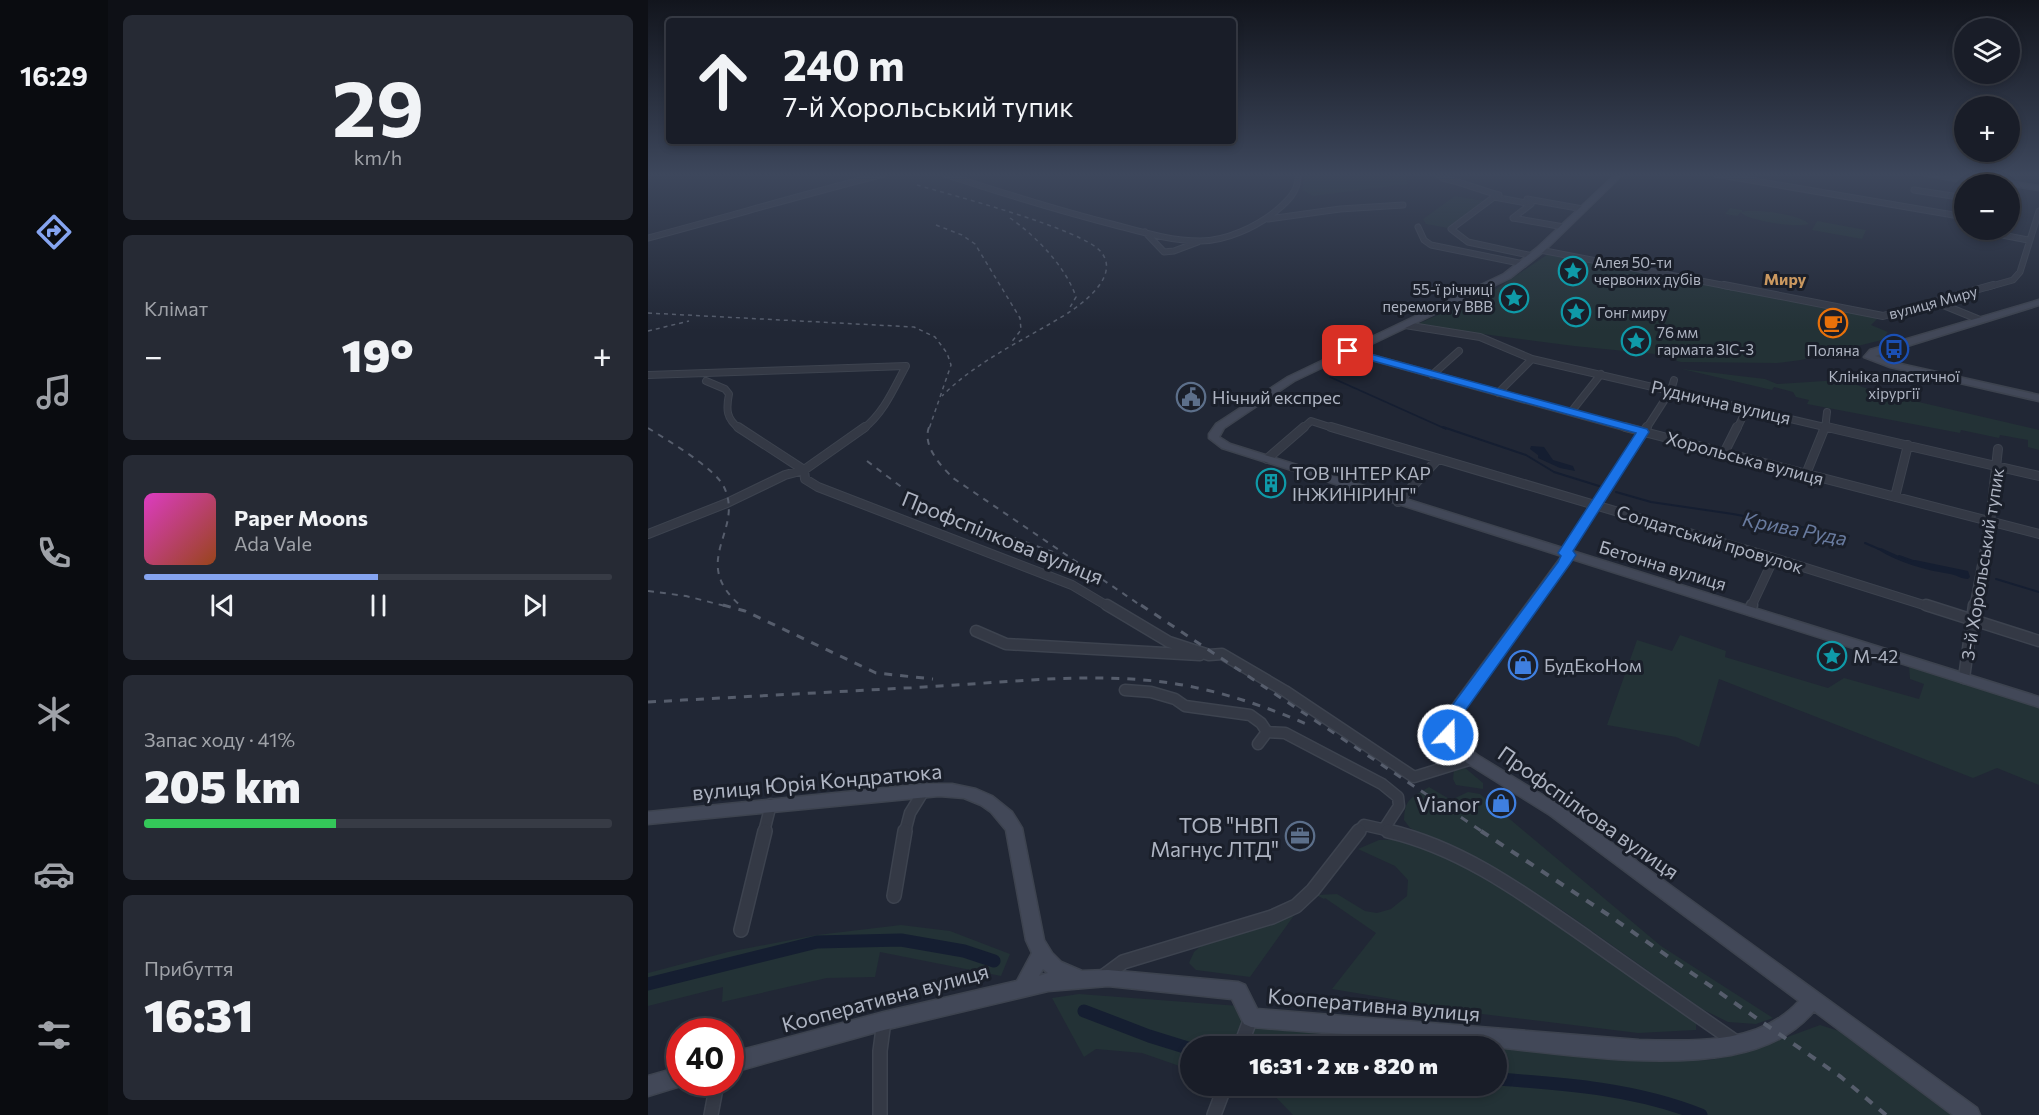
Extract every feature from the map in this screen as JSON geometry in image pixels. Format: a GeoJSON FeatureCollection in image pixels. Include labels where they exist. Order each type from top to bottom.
{"type":"FeatureCollection","features":[{"type":"Feature","properties":{"kind":"street"},"geometry":{"type":"LineString","coordinates":[[648,238],[692,226]]}},
{"type":"Feature","properties":{"kind":"street"},"geometry":{"type":"LineString","coordinates":[[1121,226],[1145,232],[1204,240]]}},
{"type":"Feature","properties":{"kind":"street"},"geometry":{"type":"LineString","coordinates":[[1145,232],[1160,250],[1166,253],[1177,252],[1204,240],[1251,226]]}},
{"type":"Feature","properties":{"kind":"street","name":"вулиця Миру"},"geometry":{"type":"LineString","coordinates":[[1455,226],[1451,229],[1468,242],[1873,316],[1888,316],[2008,282],[2016,278],[2020,272],[2028,240]]}},
{"type":"Feature","properties":{"kind":"street","name":"вулиця Миру"},"geometry":{"type":"LineString","coordinates":[[1559,226],[1564,227]]}},
{"type":"Feature","properties":{"kind":"street"},"geometry":{"type":"LineString","coordinates":[[2020,238],[2028,240],[2033,226]]}},
{"type":"Feature","properties":{"kind":"street"},"geometry":{"type":"LineString","coordinates":[[1418,227],[1424,240],[1431,245],[1524,264]]}},
{"type":"Feature","properties":{"kind":"street"},"geometry":{"type":"LineString","coordinates":[[1348,351],[1489,286],[1524,264],[1564,227]]}},
{"type":"Feature","properties":{"kind":"street"},"geometry":{"type":"LineString","coordinates":[[1936,302],[1980,320]]}},
{"type":"Feature","properties":{"kind":"street"},"geometry":{"type":"LineString","coordinates":[[2039,302],[1873,352],[1869,357],[1893,365],[2039,398]]}},
{"type":"Feature","properties":{"kind":"street","name":"Руднична вулиця"},"geometry":{"type":"LineString","coordinates":[[1405,325],[1480,337],[1532,359],[2039,476]]}},
{"type":"Feature","properties":{"kind":"street","name":"Хорольська вулиця"},"geometry":{"type":"LineString","coordinates":[[1348,351],[1643,432],[2039,534]]}},
{"type":"Feature","properties":{"kind":"street","name":"Бетонна вулиця"},"geometry":{"type":"LineString","coordinates":[[1348,351],[1291,379],[1220,426],[1214,434],[1217,442],[1398,502],[2039,702]]}},
{"type":"Feature","properties":{"kind":"street"},"geometry":{"type":"LineString","coordinates":[[1432,375],[1459,351]]}},
{"type":"Feature","properties":{"kind":"street"},"geometry":{"type":"LineString","coordinates":[[1498,393],[1532,359]]}},
{"type":"Feature","properties":{"kind":"street"},"geometry":{"type":"LineString","coordinates":[[648,375],[906,366],[884,407],[872,422],[804,470],[785,475],[727,503],[648,534]]}},
{"type":"Feature","properties":{"kind":"street"},"geometry":{"type":"LineString","coordinates":[[1571,412],[1601,374]]}},
{"type":"Feature","properties":{"kind":"street"},"geometry":{"type":"LineString","coordinates":[[1472,759],[1451,741],[1447,729],[1449,722],[1567,554],[1671,390],[1674,380]]}},
{"type":"Feature","properties":{"kind":"street","name":"Профспілкова вулиця"},"geometry":{"type":"LineString","coordinates":[[706,381],[725,389],[729,394],[726,409],[732,423],[804,470],[805,479],[818,487],[1072,585],[1169,642],[1209,655],[1222,654],[1414,777],[1472,759],[1556,811],[1970,1115]]}},
{"type":"Feature","properties":{"kind":"street"},"geometry":{"type":"LineString","coordinates":[[1724,453],[1747,408]]}},
{"type":"Feature","properties":{"kind":"street"},"geometry":{"type":"LineString","coordinates":[[1806,474],[1826,425],[1827,411]]}},
{"type":"Feature","properties":{"kind":"street","name":"Солдатський провулок"},"geometry":{"type":"LineString","coordinates":[[1267,459],[1311,421],[1598,505],[2039,640]]}},
{"type":"Feature","properties":{"kind":"street"},"geometry":{"type":"LineString","coordinates":[[1895,497],[1908,445]]}},
{"type":"Feature","properties":{"kind":"street","name":"3-й Хорольський тупик"},"geometry":{"type":"LineString","coordinates":[[1964,678],[1978,573],[1990,522],[1998,449]]}},
{"type":"Feature","properties":{"kind":"street"},"geometry":{"type":"LineString","coordinates":[[1398,502],[1438,459]]}},
{"type":"Feature","properties":{"kind":"street"},"geometry":{"type":"LineString","coordinates":[[1750,610],[1774,558]]}},
{"type":"Feature","properties":{"kind":"street"},"geometry":{"type":"LineString","coordinates":[[976,630],[1005,644],[1101,648],[1161,655],[1209,655]]}},
{"type":"Feature","properties":{"kind":"street"},"geometry":{"type":"LineString","coordinates":[[1125,690],[1151,692],[1176,699],[1185,706],[1250,715],[1261,723],[1267,732]]}},
{"type":"Feature","properties":{"kind":"street"},"geometry":{"type":"LineString","coordinates":[[1258,744],[1267,732]]}},
{"type":"Feature","properties":{"kind":"street"},"geometry":{"type":"LineString","coordinates":[[1267,732],[1285,733],[1382,784],[1398,797],[1399,806],[1384,829]]}},
{"type":"Feature","properties":{"kind":"street","name":"вулиця Юрія Кондратюка"},"geometry":{"type":"LineString","coordinates":[[648,818],[925,790],[954,789],[981,796],[1008,818],[1014,828],[1035,940],[1041,954]]}},
{"type":"Feature","properties":{"kind":"street"},"geometry":{"type":"LineString","coordinates":[[894,896],[909,814],[916,799],[925,790]]}},
{"type":"Feature","properties":{"kind":"street"},"geometry":{"type":"LineString","coordinates":[[741,930],[771,804]]}},
{"type":"Feature","properties":{"kind":"street"},"geometry":{"type":"LineString","coordinates":[[1024,986],[1041,954],[1059,972],[1090,978],[1123,962],[1272,917],[1296,906],[1313,890],[1364,825],[1400,832],[1443,847],[1500,878],[1739,1044]]}},
{"type":"Feature","properties":{"kind":"street","name":"Кооперативна вулиця"},"geometry":{"type":"LineString","coordinates":[[744,1059],[1024,986],[1090,978],[1150,981],[1238,991],[1251,1018],[1639,1050],[1682,1051],[1739,1044],[1771,1033],[1791,1021],[1805,1010],[1811,1000]]}},
{"type":"Feature","properties":{"kind":"street"},"geometry":{"type":"LineString","coordinates":[[1244,1036],[1251,1018]]}},
{"type":"Feature","properties":{"kind":"street"},"geometry":{"type":"LineString","coordinates":[[880,1115],[880,1051],[884,1021]]}},
{"type":"Feature","properties":{"kind":"street"},"geometry":{"type":"LineString","coordinates":[[648,1086],[666,1081]]}},
{"type":"Feature","properties":{"kind":"street"},"geometry":{"type":"LineString","coordinates":[[711,1115],[715,1096]]}},
{"type":"Feature","properties":{"kind":"street"},"geometry":{"type":"LineString","coordinates":[[1214,1115],[1221,1096]]}},
{"type":"Feature","properties":{"kind":"shaded area"},"geometry":{"type":"Polygon","coordinates":[[[1814,226],[1844,226],[1866,230],[1862,239],[1812,230],[1814,226]]]}},
{"type":"Feature","properties":{"kind":"shaded area"},"geometry":{"type":"Polygon","coordinates":[[[1548,254],[1878,318],[1871,325],[1888,332],[1882,340],[1801,360],[1777,363],[1681,362],[1677,361],[1675,356],[1574,346],[1415,325],[1493,291],[1548,254]]]}},
{"type":"Feature","properties":{"kind":"shaded area"},"geometry":{"type":"Polygon","coordinates":[[[1682,369],[1765,379],[1777,384],[1855,379],[1854,384],[1880,393],[2039,430],[2039,450],[2028,447],[2028,440],[2000,435],[1999,438],[1961,430],[1960,433],[1807,404],[1809,400],[1796,397],[1793,392],[1774,387],[1772,390],[1682,369]]]}},
{"type":"Feature","properties":{"kind":"shaded area"},"geometry":{"type":"Polygon","coordinates":[[[1680,635],[1726,651],[1725,657],[1828,688],[1844,678],[1919,699],[1924,684],[1910,679],[1909,665],[2039,706],[2039,785],[1997,768],[1973,778],[1719,679],[1699,747],[1676,737],[1607,725],[1637,640],[1672,651],[1680,635]]]}},
{"type":"Feature","properties":{"kind":"shaded area"},"geometry":{"type":"Polygon","coordinates":[[[1464,767],[1483,783],[1483,789],[1456,785],[1453,779],[1454,769],[1464,767]]]}},
{"type":"Feature","properties":{"kind":"shaded area"},"geometry":{"type":"Polygon","coordinates":[[[1429,787],[1451,800],[1468,792],[1480,794],[1661,946],[1773,1018],[1756,1024],[1728,1022],[1702,1009],[1565,912],[1505,874],[1410,828],[1404,820],[1406,807],[1413,796],[1429,787]]]}},
{"type":"Feature","properties":{"kind":"shaded area"},"geometry":{"type":"Polygon","coordinates":[[[1401,839],[1439,852],[1504,887],[1696,1021],[1696,1030],[1638,1033],[1482,1014],[1332,989],[1376,933],[1325,898],[1316,895],[1337,894],[1365,911],[1377,913],[1391,909],[1407,896],[1408,880],[1395,866],[1358,849],[1379,840],[1401,839]]]}},
{"type":"Feature","properties":{"kind":"shaded area"},"geometry":{"type":"Polygon","coordinates":[[[1295,914],[1250,977],[1196,970],[1189,963],[1194,952],[1204,943],[1295,914]]]}},
{"type":"Feature","properties":{"kind":"shaded area"},"geometry":{"type":"Polygon","coordinates":[[[901,925],[950,931],[1010,954],[1001,976],[880,952],[875,977],[827,978],[722,1002],[723,987],[648,1006],[648,973],[728,952],[817,935],[901,925]]]}},
{"type":"Feature","properties":{"kind":"shaded area"},"geometry":{"type":"Polygon","coordinates":[[[1079,994],[1239,1006],[1437,1036],[1180,1036],[1180,1066],[1142,1053],[1096,1049],[1084,1057],[1052,998],[1079,994]]]}},
{"type":"Feature","properties":{"kind":"shaded area"},"geometry":{"type":"Polygon","coordinates":[[[1820,1025],[1839,1031],[1951,1115],[1293,1115],[1275,1096],[1507,1096],[1507,1047],[1542,1052],[1650,1061],[1710,1060],[1741,1054],[1820,1025]]]}},
{"type":"Feature","properties":{"kind":"water"},"geometry":{"type":"Polygon","coordinates":[[[1531,446],[1544,447],[1553,460],[1573,466],[1575,471],[1560,468],[1538,458],[1538,455],[1530,449],[1531,446]]]}},
{"type":"Feature","properties":{"kind":"water"},"geometry":{"type":"Polygon","coordinates":[[[1881,548],[1910,561],[1915,560],[1968,571],[1970,577],[1966,579],[1912,565],[1877,549],[1881,548]]]}},
{"type":"Feature","properties":{"kind":"waterway","name":"Крива Руда"},"geometry":{"type":"LineString","coordinates":[[1330,377],[1446,429]]}},
{"type":"Feature","properties":{"kind":"waterway","name":"Крива Руда"},"geometry":{"type":"LineString","coordinates":[[1443,427],[1526,455],[1554,472],[1599,486]]}},
{"type":"Feature","properties":{"kind":"waterway","name":"Крива Руда"},"geometry":{"type":"LineString","coordinates":[[1616,492],[1651,502],[1733,514],[1849,536]]}},
{"type":"Feature","properties":{"kind":"waterway","name":"Крива Руда"},"geometry":{"type":"LineString","coordinates":[[1865,543],[1879,549]]}},
{"type":"Feature","properties":{"kind":"waterway","name":"Крива Руда"},"geometry":{"type":"LineString","coordinates":[[1899,556],[1913,561]]}},
{"type":"Feature","properties":{"kind":"waterway","name":"Крива Руда"},"geometry":{"type":"LineString","coordinates":[[1996,579],[2039,592]]}},
{"type":"Feature","properties":{"kind":"waterway"},"geometry":{"type":"LineString","coordinates":[[648,984],[817,942],[901,940],[964,951],[994,961]]}},
{"type":"Feature","properties":{"kind":"waterway"},"geometry":{"type":"LineString","coordinates":[[1084,1011],[1180,1046]]}},
{"type":"Feature","properties":{"kind":"waterway"},"geometry":{"type":"LineString","coordinates":[[1507,1080],[1601,1089],[1652,1099],[1701,1115]]}},
{"type":"Feature","properties":{"kind":"railway"},"geometry":{"type":"LineString","coordinates":[[939,226],[962,235],[975,244],[1020,318],[1021,330],[1010,344]]}},
{"type":"Feature","properties":{"kind":"railway"},"geometry":{"type":"LineString","coordinates":[[1020,226],[1040,243],[1065,275],[1076,297],[1069,309]]}},
{"type":"Feature","properties":{"kind":"railway"},"geometry":{"type":"LineString","coordinates":[[942,396],[971,371],[1068,313],[1098,287],[1106,270],[1106,261],[1101,252],[1089,243],[1052,226]]}},
{"type":"Feature","properties":{"kind":"railway"},"geometry":{"type":"LineString","coordinates":[[648,313],[914,327],[935,337],[947,353],[951,365],[929,429]]}},
{"type":"Feature","properties":{"kind":"railway"},"geometry":{"type":"LineString","coordinates":[[648,331],[689,321]]}},
{"type":"Feature","properties":{"kind":"railway"},"geometry":{"type":"LineString","coordinates":[[929,427],[930,448],[938,462],[953,478],[1143,607]]}},
{"type":"Feature","properties":{"kind":"railway"},"geometry":{"type":"LineString","coordinates":[[648,428],[701,463],[724,487],[729,503],[728,518],[718,560],[719,575],[726,590],[741,606]]}},
{"type":"Feature","properties":{"kind":"railway"},"geometry":{"type":"LineString","coordinates":[[867,461],[928,507],[1053,552]]}},
{"type":"Feature","properties":{"kind":"railway"},"geometry":{"type":"LineString","coordinates":[[648,591],[686,596],[729,607]]}},
{"type":"Feature","properties":{"kind":"railway"},"geometry":{"type":"LineString","coordinates":[[723,605],[745,611],[876,673],[933,679]]}},
{"type":"Feature","properties":{"kind":"railway"},"geometry":{"type":"LineString","coordinates":[[1141,605],[1483,832]]}},
{"type":"Feature","properties":{"kind":"railway"},"geometry":{"type":"LineString","coordinates":[[648,702],[1040,680],[1126,679],[1155,681],[1215,692],[1311,726]]}},
{"type":"Feature","properties":{"kind":"railway"},"geometry":{"type":"LineString","coordinates":[[1481,831],[1607,914],[1841,1077],[1886,1115]]}},
{"type":"Feature","properties":{"kind":"place","name":"Алея 50-ти червоних дубів"},"geometry":{"type":"Point","coordinates":[1573,271]}},
{"type":"Feature","properties":{"kind":"place","name":"55-ї річниці перемоги у ВВВ"},"geometry":{"type":"Point","coordinates":[1514,298]}},
{"type":"Feature","properties":{"kind":"place","name":"Гонг миру"},"geometry":{"type":"Point","coordinates":[1576,312]}},
{"type":"Feature","properties":{"kind":"place","name":"Поляна"},"geometry":{"type":"Point","coordinates":[1833,323]}},
{"type":"Feature","properties":{"kind":"place","name":"76 мм гармата ЗІС-3"},"geometry":{"type":"Point","coordinates":[1636,341]}},
{"type":"Feature","properties":{"kind":"place","name":"Клініка пластичної хірургії"},"geometry":{"type":"Point","coordinates":[1894,349]}},
{"type":"Feature","properties":{"kind":"place","name":"Нічний експрес"},"geometry":{"type":"Point","coordinates":[1191,397]}},
{"type":"Feature","properties":{"kind":"place","name":"ТОВ \"ІНТЕР КАР ІНЖИНІРИНГ\""},"geometry":{"type":"Point","coordinates":[1271,483]}},
{"type":"Feature","properties":{"kind":"place","name":"М-42"},"geometry":{"type":"Point","coordinates":[1832,656]}},
{"type":"Feature","properties":{"kind":"place","name":"БудЕкоНом"},"geometry":{"type":"Point","coordinates":[1523,665]}},
{"type":"Feature","properties":{"kind":"place","name":"Vianor"},"geometry":{"type":"Point","coordinates":[1501,803]}},
{"type":"Feature","properties":{"kind":"place","name":"ТОВ \"НВП Магнус ЛТД\""},"geometry":{"type":"Point","coordinates":[1300,836]}},
{"type":"Feature","properties":{"kind":"district","name":"Миру"},"geometry":{"type":"Point","coordinates":[1785,278]}},
{"type":"Feature","properties":{"kind":"route"},"geometry":{"type":"LineString","coordinates":[[1348,351],[1643,432],[1565,553],[1569,555],[1563,564],[1494,662],[1453,715],[1447,729],[1448,735]]}}]}
